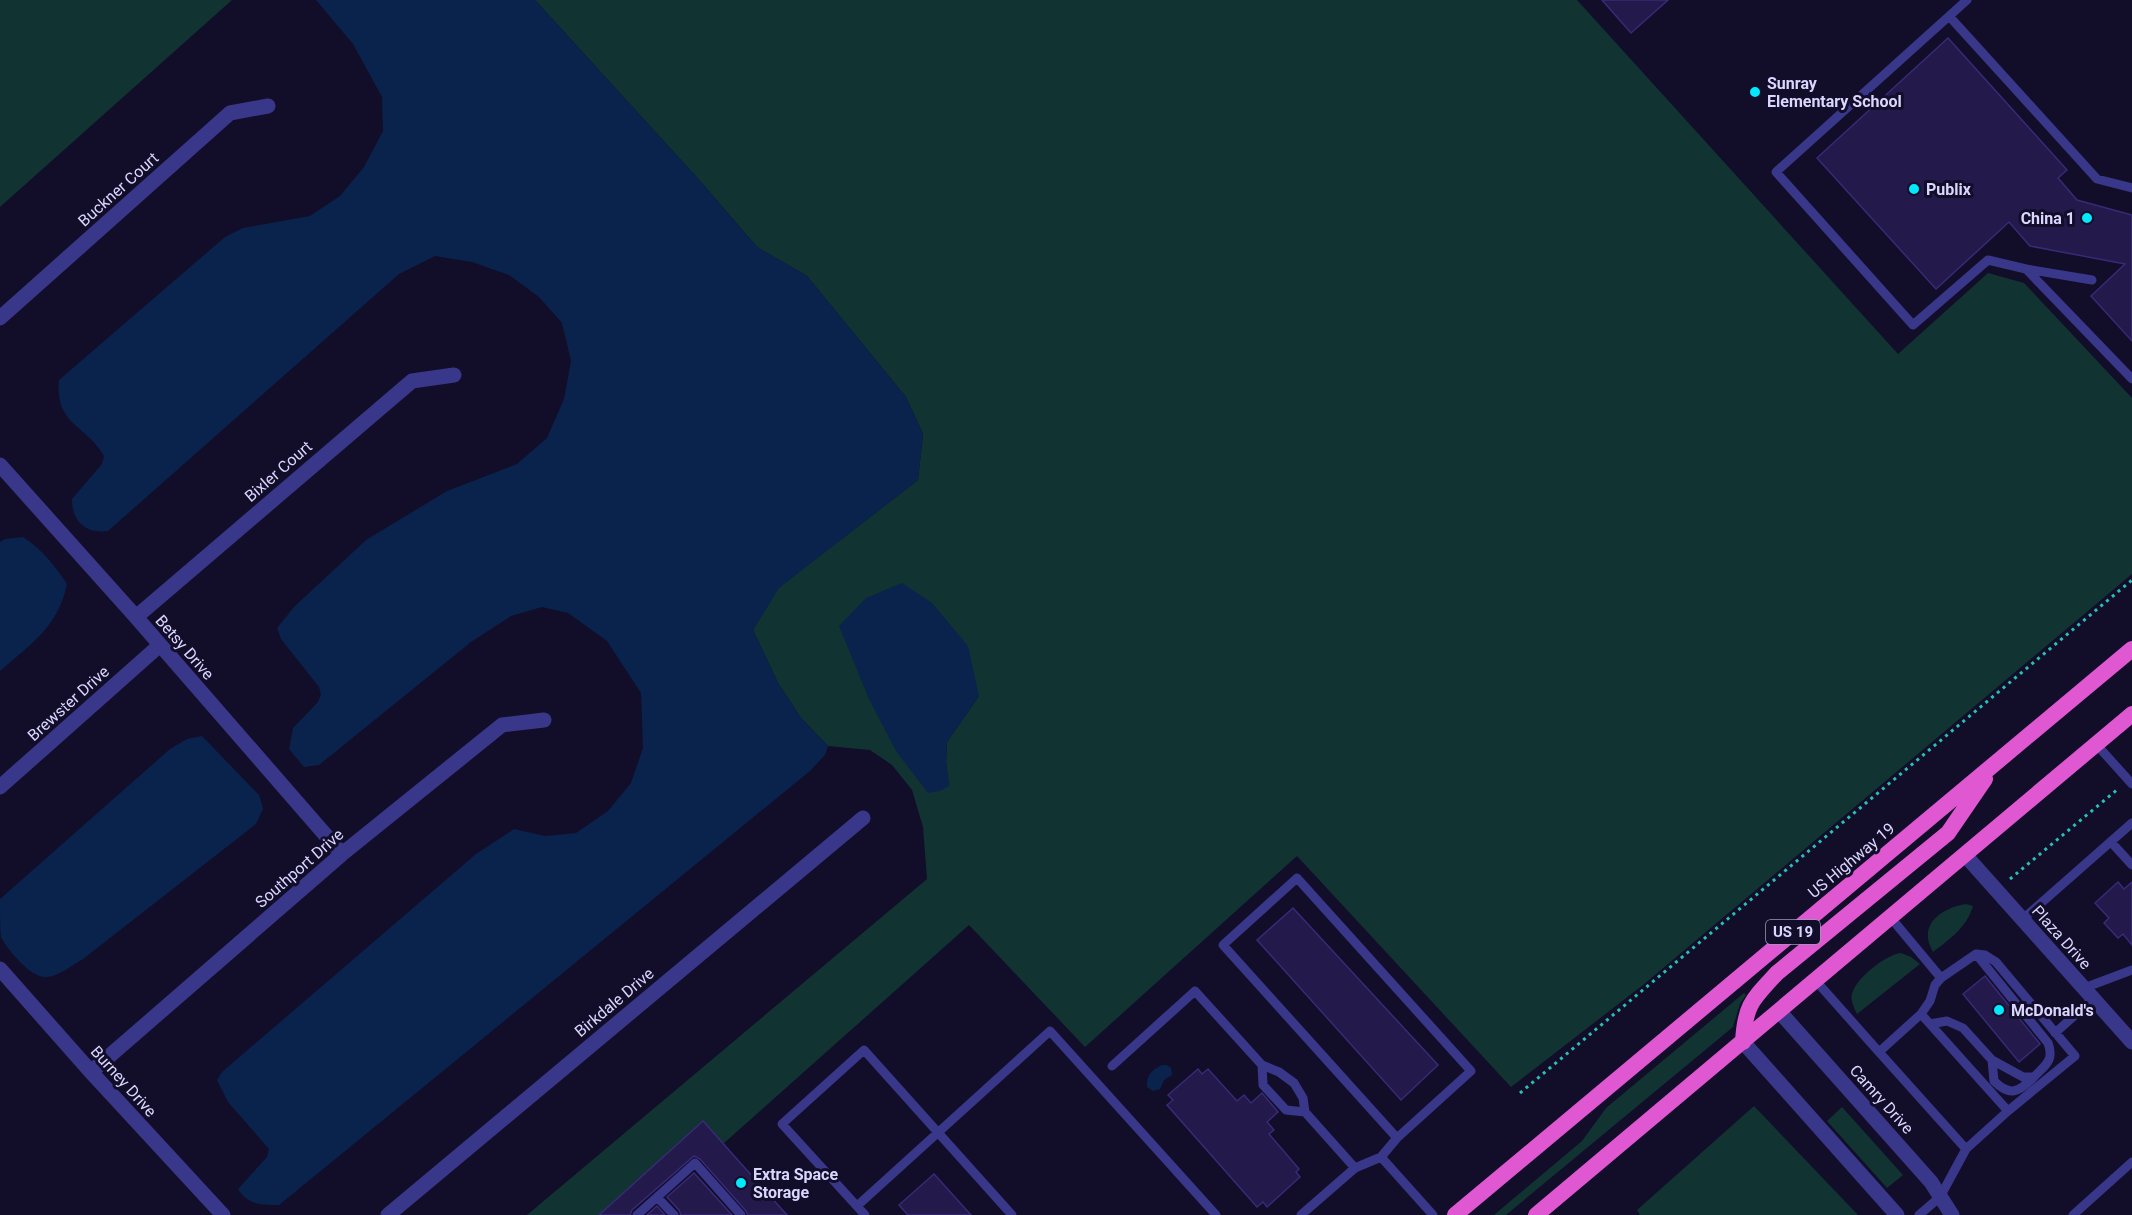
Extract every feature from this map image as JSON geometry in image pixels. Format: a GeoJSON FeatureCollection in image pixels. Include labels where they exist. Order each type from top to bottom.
{"type":"FeatureCollection","features":[{"type":"Feature","properties":{"kind":"highway","name":"US Highway 19"},"geometry":{"type":"LineString","coordinates":[[1455,1215],[2132,649]]}},
{"type":"Feature","properties":{"kind":"highway"},"geometry":{"type":"LineString","coordinates":[[1536,1215],[2132,714]]}},
{"type":"Feature","properties":{"kind":"highway"},"geometry":{"type":"LineString","coordinates":[[1743,1042],[1744,1019],[1751,1004],[1777,973],[1948,833],[1997,762]]}},
{"type":"Feature","properties":{"kind":"street","name":"Buckner Court"},"geometry":{"type":"LineString","coordinates":[[0,318],[230,113],[268,106]]}},
{"type":"Feature","properties":{"kind":"street","name":"Bixler Court"},"geometry":{"type":"LineString","coordinates":[[136,617],[412,381],[454,375]]}},
{"type":"Feature","properties":{"kind":"street","name":"Betsy Drive"},"geometry":{"type":"LineString","coordinates":[[0,465],[342,854]]}},
{"type":"Feature","properties":{"kind":"street","name":"Brewster Drive"},"geometry":{"type":"LineString","coordinates":[[0,787],[160,645]]}},
{"type":"Feature","properties":{"kind":"street","name":"Southport Drive"},"geometry":{"type":"LineString","coordinates":[[91,1071],[342,854],[502,725],[544,720]]}},
{"type":"Feature","properties":{"kind":"street","name":"Birkdale Drive"},"geometry":{"type":"LineString","coordinates":[[388,1215],[863,818]]}},
{"type":"Feature","properties":{"kind":"street","name":"Plaza Drive"},"geometry":{"type":"LineString","coordinates":[[1965,855],[2132,1042]]}},
{"type":"Feature","properties":{"kind":"street","name":"Burney Drive"},"geometry":{"type":"LineString","coordinates":[[0,969],[223,1215]]}},
{"type":"Feature","properties":{"kind":"street","name":"Camry Drive"},"geometry":{"type":"LineString","coordinates":[[1779,1011],[1931,1182],[1952,1215]]}},
{"type":"Feature","properties":{"kind":"street"},"geometry":{"type":"LineString","coordinates":[[1743,1042],[1897,1215]]}},
{"type":"Feature","properties":{"kind":"lane"},"geometry":{"type":"LineString","coordinates":[[1967,0],[1776,171],[1913,325],[1988,260],[2092,280]]}},
{"type":"Feature","properties":{"kind":"lane"},"geometry":{"type":"LineString","coordinates":[[1949,16],[2097,179],[2132,188]]}},
{"type":"Feature","properties":{"kind":"lane"},"geometry":{"type":"LineString","coordinates":[[2026,269],[2132,379]]}},
{"type":"Feature","properties":{"kind":"lane"},"geometry":{"type":"LineString","coordinates":[[2096,744],[2132,784]]}},
{"type":"Feature","properties":{"kind":"lane"},"geometry":{"type":"LineString","coordinates":[[2023,919],[2132,823]]}},
{"type":"Feature","properties":{"kind":"lane"},"geometry":{"type":"LineString","coordinates":[[2111,842],[2132,865]]}},
{"type":"Feature","properties":{"kind":"lane"},"geometry":{"type":"LineString","coordinates":[[1301,1215],[1355,1168],[1380,1157],[1397,1138],[1471,1071],[1297,878],[1223,945],[1397,1138]]}},
{"type":"Feature","properties":{"kind":"lane"},"geometry":{"type":"LineString","coordinates":[[1891,918],[1941,978]]}},
{"type":"Feature","properties":{"kind":"lane"},"geometry":{"type":"LineString","coordinates":[[1976,954],[2048,1043],[2051,1053],[2049,1064],[2019,1091],[2006,1090],[1994,1082],[1992,1060]]}},
{"type":"Feature","properties":{"kind":"lane"},"geometry":{"type":"LineString","coordinates":[[1879,1052],[1921,1014],[1930,1001],[1935,985],[1941,978],[1976,954],[1985,955],[1996,962],[2075,1056],[1966,1149],[1940,1197],[1919,1215]]}},
{"type":"Feature","properties":{"kind":"lane"},"geometry":{"type":"LineString","coordinates":[[2055,1033],[2089,994],[2132,970]]}},
{"type":"Feature","properties":{"kind":"lane"},"geometry":{"type":"LineString","coordinates":[[1815,981],[1966,1149]]}},
{"type":"Feature","properties":{"kind":"lane"},"geometry":{"type":"LineString","coordinates":[[1112,1066],[1195,991],[1263,1065],[1279,1072],[1294,1083],[1303,1098],[1305,1113],[1355,1168]]}},
{"type":"Feature","properties":{"kind":"lane"},"geometry":{"type":"LineString","coordinates":[[1921,1014],[2008,1111]]}},
{"type":"Feature","properties":{"kind":"lane"},"geometry":{"type":"LineString","coordinates":[[1930,1024],[1947,1020],[1959,1024],[1992,1060],[2023,1077],[2034,1077]]}},
{"type":"Feature","properties":{"kind":"lane"},"geometry":{"type":"LineString","coordinates":[[857,1206],[1050,1031],[1213,1214]]}},
{"type":"Feature","properties":{"kind":"lane"},"geometry":{"type":"LineString","coordinates":[[865,1215],[782,1124],[864,1050],[1012,1215]]}},
{"type":"Feature","properties":{"kind":"lane"},"geometry":{"type":"LineString","coordinates":[[1263,1065],[1263,1085],[1286,1110],[1305,1113]]}},
{"type":"Feature","properties":{"kind":"lane"},"geometry":{"type":"LineString","coordinates":[[1380,1157],[1433,1215]]}},
{"type":"Feature","properties":{"kind":"lane"},"geometry":{"type":"LineString","coordinates":[[2073,1215],[2132,1162]]}},
{"type":"Feature","properties":{"kind":"lane"},"geometry":{"type":"LineString","coordinates":[[637,1215],[695,1163],[741,1215]]}},
{"type":"Feature","properties":{"kind":"lane"},"geometry":{"type":"LineString","coordinates":[[657,1197],[674,1215]]}},
{"type":"Feature","properties":{"kind":"path"},"geometry":{"type":"LineString","coordinates":[[1520,1093],[2132,580]]}},
{"type":"Feature","properties":{"kind":"path"},"geometry":{"type":"LineString","coordinates":[[2010,879],[2119,788]]}},
{"type":"Feature","properties":{"kind":"green space"},"geometry":{"type":"Polygon","coordinates":[[[0,0],[232,0],[0,207],[0,0]]]}},
{"type":"Feature","properties":{"kind":"green space"},"geometry":{"type":"Polygon","coordinates":[[[535,0],[1577,0],[1898,354],[1988,273],[2024,283],[2132,398],[2132,574],[1643,985],[1511,1087],[1297,856],[1085,1047],[969,925],[723,1144],[702,1122],[599,1215],[527,1215],[927,879],[923,827],[912,790],[892,765],[870,750],[828,746],[801,718],[778,683],[753,630],[778,588],[918,480],[923,434],[906,397],[807,276],[757,247],[701,182],[535,0]],[[902,583],[949,786],[946,762],[947,742],[979,696],[902,583]]]}},
{"type":"Feature","properties":{"kind":"green space"},"geometry":{"type":"Polygon","coordinates":[[[1966,904],[1973,906],[1967,920],[1957,932],[1933,952],[1928,934],[1934,919],[1948,909],[1966,904]]]}},
{"type":"Feature","properties":{"kind":"green space"},"geometry":{"type":"Polygon","coordinates":[[[1901,953],[1920,964],[1857,1014],[1852,1003],[1856,985],[1888,957],[1901,953]]]}},
{"type":"Feature","properties":{"kind":"green space"},"geometry":{"type":"Polygon","coordinates":[[[1744,993],[1746,995],[1740,1004],[1733,1027],[1506,1215],[1494,1215],[1582,1141],[1606,1108],[1744,993]]]}},
{"type":"Feature","properties":{"kind":"green space"},"geometry":{"type":"Polygon","coordinates":[[[1754,1106],[1858,1215],[1640,1215],[1637,1210],[1754,1106]]]}},
{"type":"Feature","properties":{"kind":"green space"},"geometry":{"type":"Polygon","coordinates":[[[1842,1107],[1903,1175],[1887,1188],[1827,1121],[1842,1107]]]}},
{"type":"Feature","properties":{"kind":"water"},"geometry":{"type":"Polygon","coordinates":[[[316,0],[535,0],[701,182],[757,247],[807,276],[906,397],[923,434],[918,480],[779,588],[753,630],[778,683],[801,718],[828,746],[825,755],[810,771],[279,1205],[266,1205],[251,1201],[238,1189],[267,1157],[269,1149],[228,1102],[217,1080],[222,1072],[476,854],[514,829],[545,836],[576,833],[608,811],[631,783],[643,748],[641,693],[607,641],[568,613],[542,607],[511,616],[471,642],[319,765],[304,767],[289,749],[293,728],[318,702],[321,694],[319,687],[281,639],[277,628],[294,607],[366,540],[447,491],[517,464],[547,438],[564,399],[571,361],[562,323],[539,297],[509,275],[472,262],[435,256],[399,274],[108,531],[87,528],[82,525],[75,514],[72,499],[102,464],[104,456],[66,416],[59,395],[59,380],[225,237],[243,228],[310,216],[340,196],[364,167],[383,131],[382,97],[353,44],[316,0]]]}},
{"type":"Feature","properties":{"kind":"water"},"geometry":{"type":"Polygon","coordinates":[[[23,537],[48,558],[67,584],[63,599],[50,623],[33,643],[0,671],[0,542],[5,539],[23,537]]]}},
{"type":"Feature","properties":{"kind":"water"},"geometry":{"type":"Polygon","coordinates":[[[902,583],[932,603],[968,646],[979,696],[947,742],[946,762],[949,786],[940,791],[928,793],[896,751],[869,699],[839,626],[866,598],[902,583]]]}},
{"type":"Feature","properties":{"kind":"water"},"geometry":{"type":"Polygon","coordinates":[[[202,736],[259,795],[263,809],[256,824],[83,959],[50,977],[39,976],[26,968],[1,937],[0,899],[170,749],[187,739],[202,736]]]}},
{"type":"Feature","properties":{"kind":"water"},"geometry":{"type":"Polygon","coordinates":[[[1162,1065],[1171,1068],[1172,1075],[1164,1080],[1160,1089],[1153,1091],[1147,1087],[1149,1076],[1162,1065]]]}},
{"type":"Feature","properties":{"kind":"building"},"geometry":{"type":"Polygon","coordinates":[[[1602,0],[1668,0],[1631,33],[1602,0]]]}},
{"type":"Feature","properties":{"kind":"building"},"geometry":{"type":"Polygon","coordinates":[[[1948,38],[2067,170],[2058,178],[2077,200],[2132,215],[2132,341],[2091,296],[2125,264],[2030,246],[2009,222],[1936,289],[1817,158],[1948,38]]]}},
{"type":"Feature","properties":{"kind":"building"},"geometry":{"type":"Polygon","coordinates":[[[2118,882],[2124,889],[2132,882],[2132,945],[2123,934],[2118,938],[2104,923],[2109,918],[2095,903],[2118,882]]]}},
{"type":"Feature","properties":{"kind":"building"},"geometry":{"type":"Polygon","coordinates":[[[1293,908],[1438,1065],[1401,1100],[1257,940],[1293,908]]]}},
{"type":"Feature","properties":{"kind":"building","name":"McDonald's"},"geometry":{"type":"Polygon","coordinates":[[[1985,976],[2040,1044],[2019,1062],[1963,994],[1985,976]]]}},
{"type":"Feature","properties":{"kind":"building"},"geometry":{"type":"Polygon","coordinates":[[[1198,1069],[1202,1074],[1208,1069],[1237,1101],[1244,1095],[1251,1103],[1262,1093],[1278,1112],[1267,1122],[1274,1130],[1269,1134],[1299,1169],[1296,1172],[1300,1177],[1267,1207],[1263,1202],[1257,1207],[1167,1105],[1173,1100],[1168,1095],[1198,1069]]]}},
{"type":"Feature","properties":{"kind":"building","name":"Extra Space Storage"},"geometry":{"type":"Polygon","coordinates":[[[703,1121],[787,1215],[748,1215],[700,1159],[694,1156],[632,1210],[630,1215],[599,1215],[703,1121]]]}},
{"type":"Feature","properties":{"kind":"building","name":"Extra Space Storage"},"geometry":{"type":"Polygon","coordinates":[[[694,1173],[732,1215],[681,1215],[667,1197],[694,1173]]]}},
{"type":"Feature","properties":{"kind":"building"},"geometry":{"type":"Polygon","coordinates":[[[934,1174],[971,1215],[908,1215],[899,1205],[934,1174]]]}},
{"type":"Feature","properties":{"kind":"building"},"geometry":{"type":"Polygon","coordinates":[[[657,1206],[665,1215],[647,1215],[657,1206]]]}},
{"type":"Feature","properties":{"kind":"place","name":"Sunray Elementary School"},"geometry":{"type":"Point","coordinates":[1755,92]}},
{"type":"Feature","properties":{"kind":"place","name":"Publix"},"geometry":{"type":"Point","coordinates":[1914,189]}},
{"type":"Feature","properties":{"kind":"place","name":"China 1"},"geometry":{"type":"Point","coordinates":[2087,218]}},
{"type":"Feature","properties":{"kind":"place","name":"McDonald's"},"geometry":{"type":"Point","coordinates":[1999,1010]}},
{"type":"Feature","properties":{"kind":"place","name":"Extra Space Storage"},"geometry":{"type":"Point","coordinates":[741,1183]}}]}
